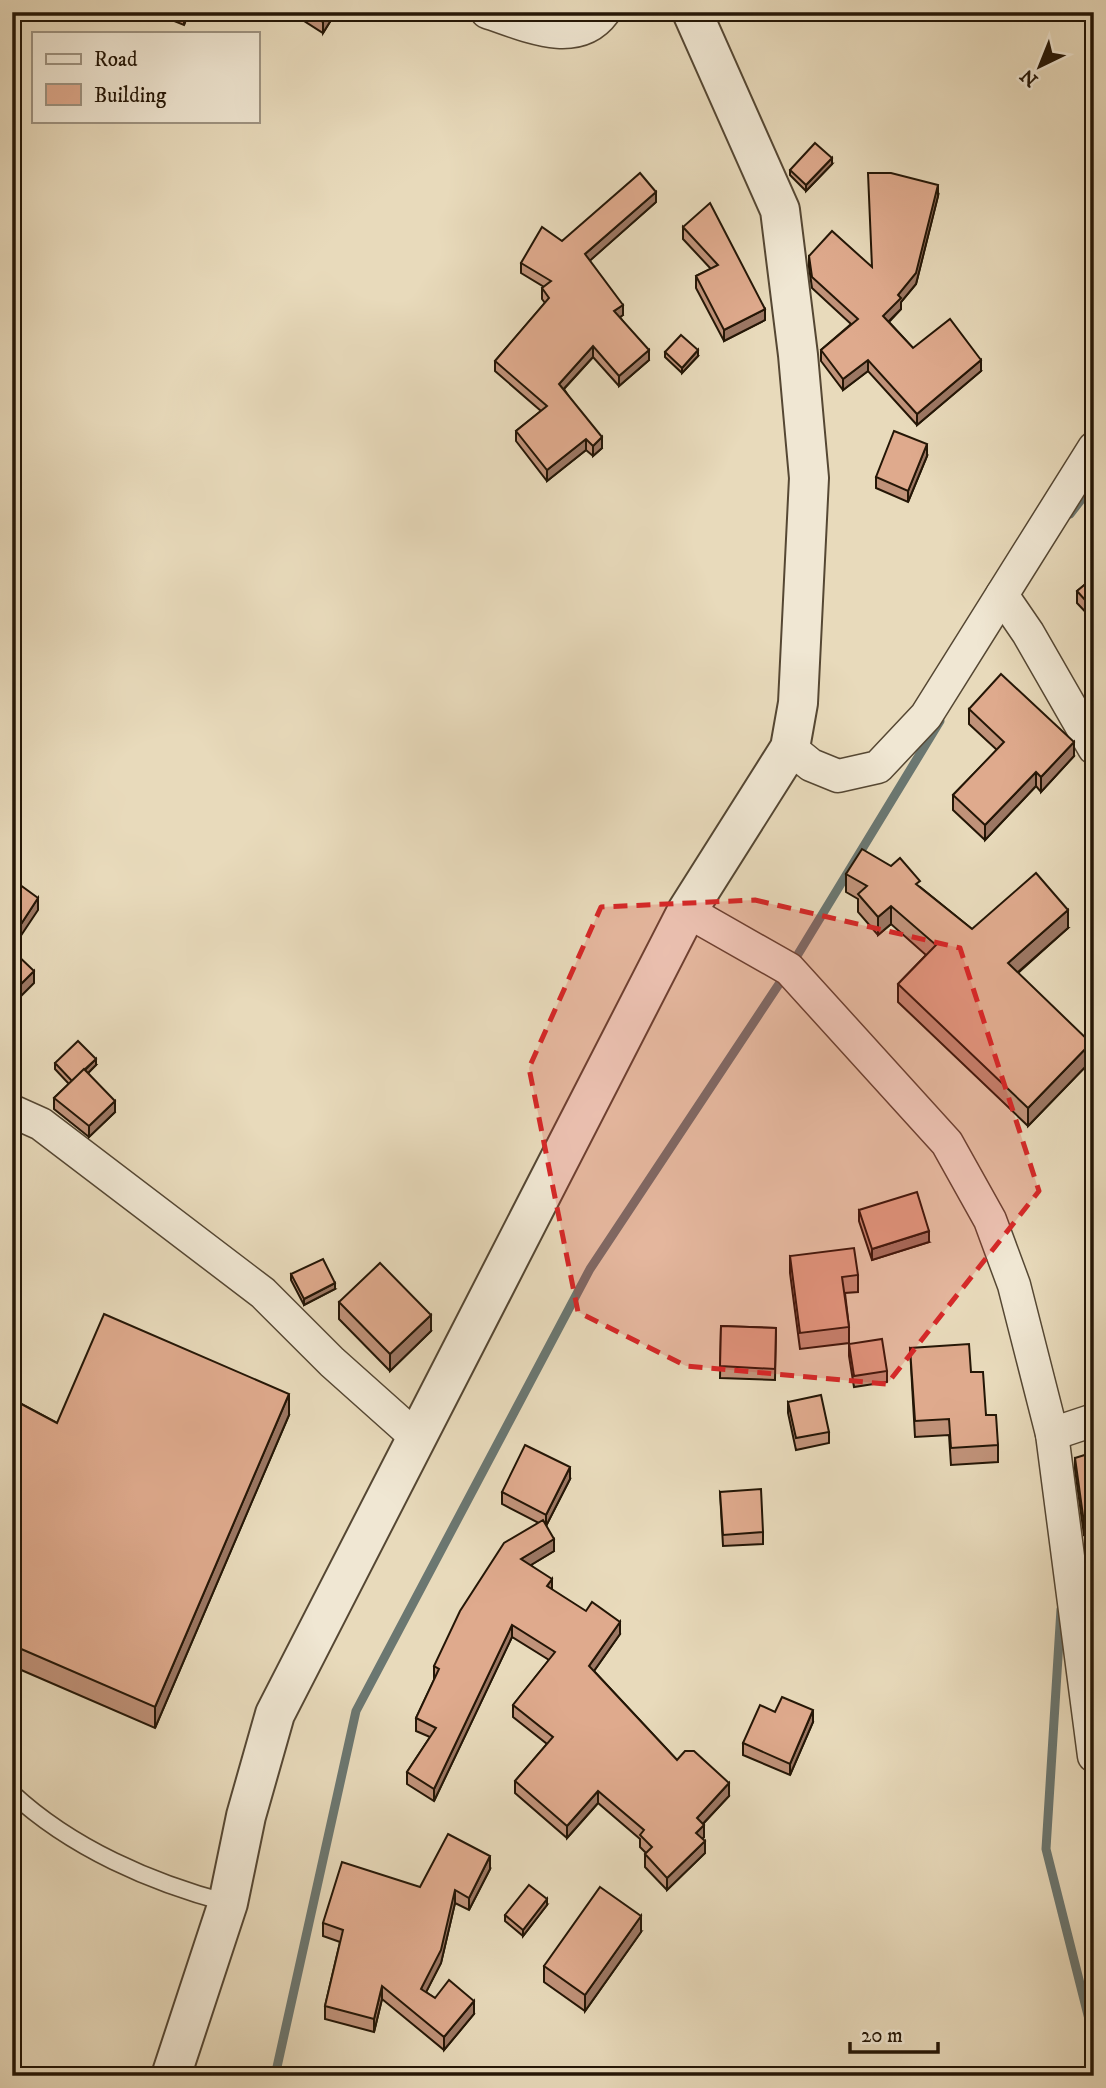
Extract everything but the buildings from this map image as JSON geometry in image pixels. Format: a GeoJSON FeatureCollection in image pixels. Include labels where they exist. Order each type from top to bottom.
{"type":"FeatureCollection","features":[{"type":"Feature","properties":{"kind":"street"},"geometry":{"type":"LineString","coordinates":[[487,12],[541,29],[573,33],[595,24],[604,12]]}},
{"type":"Feature","properties":{"kind":"street"},"geometry":{"type":"LineString","coordinates":[[171,2076],[228,1903],[246,1816],[275,1714],[416,1437],[466,1348],[687,911],[790,748],[798,704],[809,478],[780,210],[692,12]]}},
{"type":"Feature","properties":{"kind":"street"},"geometry":{"type":"LineString","coordinates":[[790,748],[811,765],[838,776],[878,767],[926,716],[1094,448]]}},
{"type":"Feature","properties":{"kind":"street"},"geometry":{"type":"LineString","coordinates":[[1002,595],[1028,633],[1094,748]]}},
{"type":"Feature","properties":{"kind":"street"},"geometry":{"type":"LineString","coordinates":[[687,911],[789,969],[947,1143],[995,1233],[1014,1285],[1052,1434],[1094,1756]]}},
{"type":"Feature","properties":{"kind":"street"},"geometry":{"type":"LineString","coordinates":[[12,1111],[41,1124],[263,1293],[332,1362],[416,1437]]}},
{"type":"Feature","properties":{"kind":"street"},"geometry":{"type":"LineString","coordinates":[[1052,1434],[1094,1420]]}},
{"type":"Feature","properties":{"kind":"lane"},"geometry":{"type":"LineString","coordinates":[[12,1793],[66,1833],[109,1859],[201,1896],[228,1903]]}},
{"type":"Feature","properties":{"kind":"highlighted area"},"geometry":{"type":"Polygon","coordinates":[[[755,900],[960,948],[1039,1191],[887,1384],[686,1366],[578,1312],[529,1068],[601,907],[755,900]]]}},
{"type":"Feature","properties":{"kind":"waterway"},"geometry":{"type":"LineString","coordinates":[[1070,514],[1094,483]]}},
{"type":"Feature","properties":{"kind":"waterway"},"geometry":{"type":"LineString","coordinates":[[275,2076],[356,1711],[590,1269],[789,969],[940,721]]}},
{"type":"Feature","properties":{"kind":"waterway"},"geometry":{"type":"LineString","coordinates":[[1061,1609],[1046,1849],[1094,2039]]}}]}
